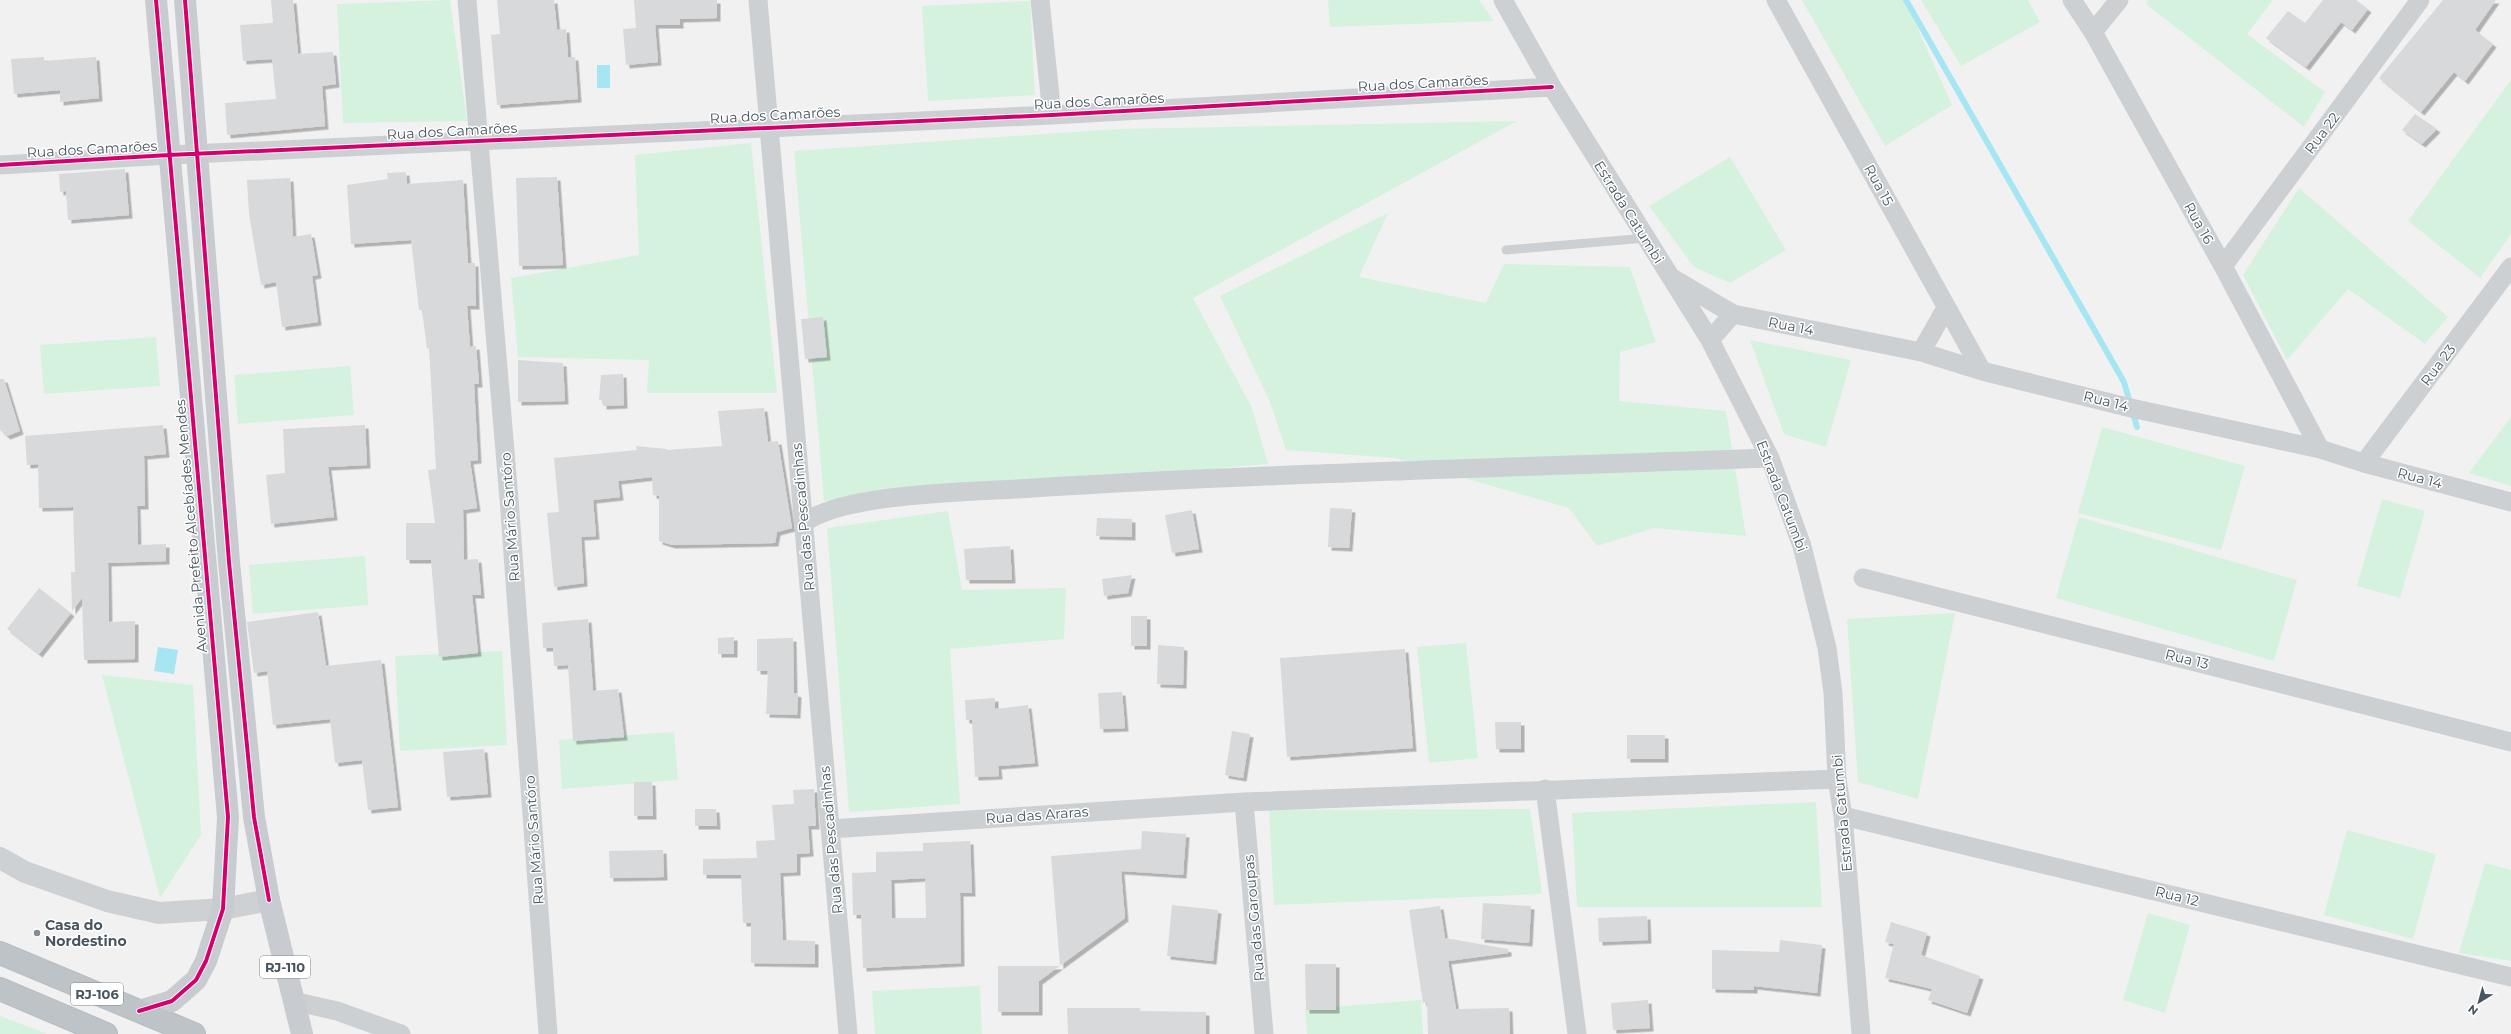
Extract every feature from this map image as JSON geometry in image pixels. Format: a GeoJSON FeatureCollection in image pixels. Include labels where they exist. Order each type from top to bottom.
{"type":"FeatureCollection","features":[{"type":"Feature","properties":{"kind":"highway","name":"RJ-106"},"geometry":{"type":"LineString","coordinates":[[0,953],[194,1034]]}},
{"type":"Feature","properties":{"kind":"highway","name":"RJ-106"},"geometry":{"type":"LineString","coordinates":[[0,989],[106,1034]]}},
{"type":"Feature","properties":{"kind":"main road","name":"Avenida Prefeito Alcebíades Mendes"},"geometry":{"type":"LineString","coordinates":[[139,1011],[172,1001],[196,980],[206,961],[223,909],[228,816],[156,0]]}},
{"type":"Feature","properties":{"kind":"main road","name":"RJ-110"},"geometry":{"type":"LineString","coordinates":[[185,0],[199,154],[229,562],[254,817],[269,900],[302,1034]]}},
{"type":"Feature","properties":{"kind":"main road"},"geometry":{"type":"LineString","coordinates":[[224,762],[248,760]]}},
{"type":"Feature","properties":{"kind":"main road"},"geometry":{"type":"LineString","coordinates":[[0,858],[25,872],[108,901],[159,914],[223,909],[269,900]]}},
{"type":"Feature","properties":{"kind":"street","name":"Rua Mário Santóro"},"geometry":{"type":"LineString","coordinates":[[467,0],[509,499],[548,1034]]}},
{"type":"Feature","properties":{"kind":"street","name":"Rua das Pescadinhas"},"geometry":{"type":"LineString","coordinates":[[758,0],[848,1034]]}},
{"type":"Feature","properties":{"kind":"street"},"geometry":{"type":"LineString","coordinates":[[1040,0],[1052,115]]}},
{"type":"Feature","properties":{"kind":"street","name":"Estrada Catumbi"},"geometry":{"type":"LineString","coordinates":[[1503,0],[1552,87],[1710,340],[1770,458],[1802,546],[1827,648],[1833,693],[1837,778],[1843,816],[1861,1034]]}},
{"type":"Feature","properties":{"kind":"street","name":"Rua 15"},"geometry":{"type":"LineString","coordinates":[[1776,0],[1946,308],[1982,370]]}},
{"type":"Feature","properties":{"kind":"street","name":"Rua 16"},"geometry":{"type":"LineString","coordinates":[[2072,0],[2092,32],[2223,266],[2320,449]]}},
{"type":"Feature","properties":{"kind":"street"},"geometry":{"type":"LineString","coordinates":[[2092,32],[2119,0]]}},
{"type":"Feature","properties":{"kind":"street","name":"Rua 22"},"geometry":{"type":"LineString","coordinates":[[2223,266],[2420,0]]}},
{"type":"Feature","properties":{"kind":"street","name":"Rua dos Camarões"},"geometry":{"type":"LineString","coordinates":[[0,166],[169,155],[769,126],[1052,115],[1552,87]]}},
{"type":"Feature","properties":{"kind":"street","name":"Rua 23"},"geometry":{"type":"LineString","coordinates":[[2364,463],[2511,267]]}},
{"type":"Feature","properties":{"kind":"street","name":"Rua 14"},"geometry":{"type":"LineString","coordinates":[[1669,276],[1733,314],[1921,352],[1982,370],[2132,408],[2320,449],[2364,463],[2511,502]]}},
{"type":"Feature","properties":{"kind":"street"},"geometry":{"type":"LineString","coordinates":[[1921,352],[1946,308]]}},
{"type":"Feature","properties":{"kind":"street"},"geometry":{"type":"LineString","coordinates":[[1710,340],[1733,314]]}},
{"type":"Feature","properties":{"kind":"street"},"geometry":{"type":"LineString","coordinates":[[804,523],[813,516],[834,509],[866,502],[914,496],[1152,481],[1770,458]]}},
{"type":"Feature","properties":{"kind":"street","name":"Rua 13"},"geometry":{"type":"LineString","coordinates":[[1863,578],[2511,742]]}},
{"type":"Feature","properties":{"kind":"street","name":"Rua das Araras"},"geometry":{"type":"LineString","coordinates":[[830,829],[1244,802],[1837,778]]}},
{"type":"Feature","properties":{"kind":"street"},"geometry":{"type":"LineString","coordinates":[[1545,789],[1577,1034]]}},
{"type":"Feature","properties":{"kind":"street","name":"Rua das Garoupas"},"geometry":{"type":"LineString","coordinates":[[1244,802],[1264,1034]]}},
{"type":"Feature","properties":{"kind":"street","name":"Rua 12"},"geometry":{"type":"LineString","coordinates":[[1843,816],[2511,977]]}},
{"type":"Feature","properties":{"kind":"street"},"geometry":{"type":"LineString","coordinates":[[293,1001],[338,1011],[401,1034]]}},
{"type":"Feature","properties":{"kind":"lane"},"geometry":{"type":"LineString","coordinates":[[1506,250],[1646,238]]}},
{"type":"Feature","properties":{"kind":"green space"},"geometry":{"type":"Polygon","coordinates":[[[450,0],[467,121],[343,123],[337,4],[450,0]]]}},
{"type":"Feature","properties":{"kind":"green space"},"geometry":{"type":"Polygon","coordinates":[[[1328,0],[1479,0],[1494,21],[1330,27],[1328,0]]]}},
{"type":"Feature","properties":{"kind":"green space"},"geometry":{"type":"Polygon","coordinates":[[[1802,0],[1905,0],[1952,105],[1885,146],[1802,0]]]}},
{"type":"Feature","properties":{"kind":"green space"},"geometry":{"type":"Polygon","coordinates":[[[1921,0],[2028,0],[2040,22],[1961,66],[1921,0]]]}},
{"type":"Feature","properties":{"kind":"green space"},"geometry":{"type":"Polygon","coordinates":[[[2148,0],[2273,0],[2247,34],[2325,92],[2304,127],[2146,4],[2148,0]]]}},
{"type":"Feature","properties":{"kind":"green space"},"geometry":{"type":"Polygon","coordinates":[[[1030,1],[1035,95],[928,101],[922,6],[1030,1]]]}},
{"type":"Feature","properties":{"kind":"green space"},"geometry":{"type":"Polygon","coordinates":[[[2511,80],[2511,234],[2480,278],[2408,221],[2511,80]]]}},
{"type":"Feature","properties":{"kind":"green space"},"geometry":{"type":"Polygon","coordinates":[[[1517,121],[1193,298],[1252,408],[1268,464],[824,501],[794,151],[1118,129],[1517,121]]]}},
{"type":"Feature","properties":{"kind":"green space"},"geometry":{"type":"Polygon","coordinates":[[[751,143],[777,393],[647,393],[649,360],[518,357],[511,278],[639,255],[635,155],[751,143]]]}},
{"type":"Feature","properties":{"kind":"green space"},"geometry":{"type":"Polygon","coordinates":[[[1730,157],[1786,250],[1730,283],[1694,267],[1649,206],[1730,157]]]}},
{"type":"Feature","properties":{"kind":"green space"},"geometry":{"type":"Polygon","coordinates":[[[2299,188],[2448,317],[2425,344],[2348,289],[2287,360],[2243,275],[2299,188]]]}},
{"type":"Feature","properties":{"kind":"green space"},"geometry":{"type":"Polygon","coordinates":[[[1388,213],[1359,277],[1486,303],[1504,264],[1630,267],[1656,342],[1620,352],[1619,401],[1726,411],[1746,536],[1654,528],[1597,546],[1569,508],[1395,458],[1286,450],[1270,402],[1220,296],[1388,213]]]}},
{"type":"Feature","properties":{"kind":"green space"},"geometry":{"type":"Polygon","coordinates":[[[156,337],[160,386],[44,394],[40,345],[156,337]]]}},
{"type":"Feature","properties":{"kind":"green space"},"geometry":{"type":"Polygon","coordinates":[[[1750,340],[1851,360],[1826,447],[1784,434],[1750,340]]]}},
{"type":"Feature","properties":{"kind":"green space"},"geometry":{"type":"Polygon","coordinates":[[[350,366],[354,415],[238,424],[234,375],[350,366]]]}},
{"type":"Feature","properties":{"kind":"green space"},"geometry":{"type":"Polygon","coordinates":[[[2511,417],[2511,486],[2469,473],[2511,417]]]}},
{"type":"Feature","properties":{"kind":"green space"},"geometry":{"type":"Polygon","coordinates":[[[2102,427],[2245,466],[2221,550],[2078,513],[2102,427]]]}},
{"type":"Feature","properties":{"kind":"green space"},"geometry":{"type":"Polygon","coordinates":[[[2382,499],[2425,511],[2400,598],[2357,586],[2382,499]]]}},
{"type":"Feature","properties":{"kind":"green space"},"geometry":{"type":"Polygon","coordinates":[[[948,511],[962,590],[1066,588],[1064,639],[950,649],[960,804],[849,812],[827,528],[948,511]]]}},
{"type":"Feature","properties":{"kind":"green space"},"geometry":{"type":"Polygon","coordinates":[[[2079,517],[2297,580],[2274,661],[2056,598],[2079,517]]]}},
{"type":"Feature","properties":{"kind":"green space"},"geometry":{"type":"Polygon","coordinates":[[[365,556],[368,605],[253,614],[249,565],[365,556]]]}},
{"type":"Feature","properties":{"kind":"green space"},"geometry":{"type":"Polygon","coordinates":[[[1955,613],[1918,799],[1858,782],[1847,619],[1955,613]]]}},
{"type":"Feature","properties":{"kind":"green space"},"geometry":{"type":"Polygon","coordinates":[[[1466,643],[1478,758],[1429,763],[1417,647],[1466,643]]]}},
{"type":"Feature","properties":{"kind":"green space"},"geometry":{"type":"Polygon","coordinates":[[[502,651],[507,745],[400,751],[395,656],[502,651]]]}},
{"type":"Feature","properties":{"kind":"green space"},"geometry":{"type":"Polygon","coordinates":[[[102,675],[193,685],[201,835],[160,898],[102,675]]]}},
{"type":"Feature","properties":{"kind":"green space"},"geometry":{"type":"Polygon","coordinates":[[[674,732],[678,780],[562,789],[559,740],[674,732]]]}},
{"type":"Feature","properties":{"kind":"green space"},"geometry":{"type":"Polygon","coordinates":[[[1816,802],[1822,907],[1577,907],[1572,813],[1816,802]]]}},
{"type":"Feature","properties":{"kind":"green space"},"geometry":{"type":"Polygon","coordinates":[[[1530,809],[1542,894],[1274,905],[1269,810],[1530,809]]]}},
{"type":"Feature","properties":{"kind":"green space"},"geometry":{"type":"Polygon","coordinates":[[[2347,830],[2436,854],[2413,939],[2324,915],[2347,830]]]}},
{"type":"Feature","properties":{"kind":"green space"},"geometry":{"type":"Polygon","coordinates":[[[2485,863],[2511,870],[2511,961],[2459,953],[2485,863]]]}},
{"type":"Feature","properties":{"kind":"green space"},"geometry":{"type":"Polygon","coordinates":[[[2148,913],[2190,925],[2165,1013],[2123,1000],[2148,913]]]}},
{"type":"Feature","properties":{"kind":"green space"},"geometry":{"type":"Polygon","coordinates":[[[980,986],[982,1034],[875,1034],[872,991],[980,986]]]}},
{"type":"Feature","properties":{"kind":"green space"},"geometry":{"type":"Polygon","coordinates":[[[1421,1000],[1423,1034],[1307,1034],[1305,1009],[1421,1000]]]}},
{"type":"Feature","properties":{"kind":"green space"},"geometry":{"type":"Polygon","coordinates":[[[0,1016],[48,1034],[0,1034],[0,1016]]]}},
{"type":"Feature","properties":{"kind":"water"},"geometry":{"type":"Polygon","coordinates":[[[597,65],[610,65],[610,88],[597,88],[597,65]]]}},
{"type":"Feature","properties":{"kind":"water"},"geometry":{"type":"Polygon","coordinates":[[[158,647],[178,650],[174,674],[154,671],[158,647]]]}},
{"type":"Feature","properties":{"kind":"building"},"geometry":{"type":"Polygon","coordinates":[[[271,0],[293,0],[298,54],[333,52],[336,84],[322,86],[325,126],[227,135],[225,103],[276,99],[272,59],[243,61],[240,25],[273,23],[271,0]]]}},
{"type":"Feature","properties":{"kind":"building"},"geometry":{"type":"Polygon","coordinates":[[[497,0],[554,0],[557,30],[566,29],[568,57],[575,57],[578,99],[497,105],[491,35],[500,34],[497,0]]]}},
{"type":"Feature","properties":{"kind":"building"},"geometry":{"type":"Polygon","coordinates":[[[634,0],[717,0],[717,18],[680,19],[680,25],[655,25],[658,62],[626,65],[623,29],[636,28],[634,0]]]}},
{"type":"Feature","properties":{"kind":"building"},"geometry":{"type":"Polygon","coordinates":[[[2323,0],[2356,0],[2368,9],[2352,30],[2341,22],[2306,67],[2266,38],[2288,11],[2305,23],[2323,0]]]}},
{"type":"Feature","properties":{"kind":"building"},"geometry":{"type":"Polygon","coordinates":[[[2443,0],[2496,0],[2475,30],[2493,44],[2465,81],[2454,72],[2421,112],[2379,78],[2443,0]]]}},
{"type":"Feature","properties":{"kind":"building"},"geometry":{"type":"Polygon","coordinates":[[[44,57],[44,61],[96,57],[99,98],[60,102],[60,90],[14,94],[11,59],[44,57]]]}},
{"type":"Feature","properties":{"kind":"building"},"geometry":{"type":"Polygon","coordinates":[[[2415,114],[2437,129],[2422,144],[2402,130],[2415,114]]]}},
{"type":"Feature","properties":{"kind":"building"},"geometry":{"type":"Polygon","coordinates":[[[125,169],[129,215],[68,220],[66,191],[60,192],[59,174],[125,169]]]}},
{"type":"Feature","properties":{"kind":"building"},"geometry":{"type":"Polygon","coordinates":[[[406,172],[407,184],[463,180],[468,263],[475,263],[476,306],[467,306],[470,347],[476,346],[479,384],[474,384],[478,460],[470,461],[477,508],[463,510],[464,560],[478,559],[481,595],[472,595],[478,653],[439,657],[431,560],[406,560],[406,523],[435,523],[428,470],[436,469],[429,348],[427,349],[422,310],[419,310],[411,240],[351,244],[347,185],[388,179],[387,173],[406,172]]]}},
{"type":"Feature","properties":{"kind":"building"},"geometry":{"type":"Polygon","coordinates":[[[557,177],[563,265],[519,266],[516,178],[557,177]]]}},
{"type":"Feature","properties":{"kind":"building"},"geometry":{"type":"Polygon","coordinates":[[[290,178],[293,237],[311,234],[318,275],[312,276],[318,322],[282,327],[276,282],[261,285],[249,214],[247,180],[290,178]]]}},
{"type":"Feature","properties":{"kind":"building"},"geometry":{"type":"Polygon","coordinates":[[[823,317],[827,357],[805,359],[801,319],[823,317]]]}},
{"type":"Feature","properties":{"kind":"building"},"geometry":{"type":"Polygon","coordinates":[[[518,360],[563,363],[565,401],[518,402],[518,360]]]}},
{"type":"Feature","properties":{"kind":"building"},"geometry":{"type":"Polygon","coordinates":[[[623,374],[624,405],[603,406],[603,400],[599,400],[601,375],[623,374]]]}},
{"type":"Feature","properties":{"kind":"building"},"geometry":{"type":"Polygon","coordinates":[[[0,379],[4,379],[20,431],[7,436],[0,430],[0,379]]]}},
{"type":"Feature","properties":{"kind":"building"},"geometry":{"type":"Polygon","coordinates":[[[764,408],[768,442],[778,441],[792,528],[777,532],[775,543],[672,545],[659,541],[659,496],[653,495],[652,477],[618,481],[620,497],[593,500],[596,536],[581,537],[584,583],[554,587],[547,513],[559,512],[554,458],[637,450],[636,446],[667,450],[722,446],[718,411],[764,408]]]}},
{"type":"Feature","properties":{"kind":"building"},"geometry":{"type":"Polygon","coordinates":[[[163,425],[166,454],[144,456],[145,506],[137,506],[138,545],[166,544],[166,561],[108,563],[109,622],[135,621],[135,659],[84,660],[82,598],[72,611],[71,572],[75,572],[73,507],[39,508],[38,464],[27,465],[25,436],[163,425]]]}},
{"type":"Feature","properties":{"kind":"building"},"geometry":{"type":"Polygon","coordinates":[[[365,425],[367,465],[328,467],[334,517],[271,524],[266,475],[285,473],[283,429],[365,425]]]}},
{"type":"Feature","properties":{"kind":"building"},"geometry":{"type":"Polygon","coordinates":[[[1330,508],[1352,509],[1349,548],[1328,547],[1330,508]]]}},
{"type":"Feature","properties":{"kind":"building"},"geometry":{"type":"Polygon","coordinates":[[[1192,510],[1199,549],[1172,553],[1165,515],[1192,510]]]}},
{"type":"Feature","properties":{"kind":"building"},"geometry":{"type":"Polygon","coordinates":[[[1097,518],[1132,519],[1132,537],[1096,536],[1097,518]]]}},
{"type":"Feature","properties":{"kind":"building"},"geometry":{"type":"Polygon","coordinates":[[[1010,546],[1012,580],[966,580],[964,549],[1010,546]]]}},
{"type":"Feature","properties":{"kind":"building"},"geometry":{"type":"Polygon","coordinates":[[[1132,575],[1128,593],[1104,596],[1102,579],[1132,575]]]}},
{"type":"Feature","properties":{"kind":"building"},"geometry":{"type":"Polygon","coordinates":[[[39,588],[71,613],[39,654],[7,629],[39,588]]]}},
{"type":"Feature","properties":{"kind":"building"},"geometry":{"type":"Polygon","coordinates":[[[318,612],[326,666],[381,660],[398,807],[368,810],[362,760],[335,763],[330,719],[273,725],[267,671],[254,673],[247,622],[318,612]]]}},
{"type":"Feature","properties":{"kind":"building"},"geometry":{"type":"Polygon","coordinates":[[[1131,616],[1147,616],[1147,646],[1131,646],[1131,616]]]}},
{"type":"Feature","properties":{"kind":"building"},"geometry":{"type":"Polygon","coordinates":[[[588,619],[593,691],[618,689],[624,737],[573,741],[568,665],[554,666],[553,648],[543,648],[542,623],[588,619]]]}},
{"type":"Feature","properties":{"kind":"building"},"geometry":{"type":"Polygon","coordinates":[[[734,637],[734,654],[718,654],[718,638],[734,637]]]}},
{"type":"Feature","properties":{"kind":"building"},"geometry":{"type":"Polygon","coordinates":[[[793,638],[794,693],[798,694],[797,715],[766,714],[768,671],[757,671],[757,639],[793,638]]]}},
{"type":"Feature","properties":{"kind":"building"},"geometry":{"type":"Polygon","coordinates":[[[1158,645],[1184,647],[1183,685],[1157,684],[1158,645]]]}},
{"type":"Feature","properties":{"kind":"building"},"geometry":{"type":"Polygon","coordinates":[[[1405,649],[1413,748],[1287,757],[1280,658],[1405,649]]]}},
{"type":"Feature","properties":{"kind":"building"},"geometry":{"type":"Polygon","coordinates":[[[1122,692],[1125,728],[1100,729],[1098,693],[1122,692]]]}},
{"type":"Feature","properties":{"kind":"building"},"geometry":{"type":"Polygon","coordinates":[[[995,698],[995,709],[1028,705],[1035,763],[998,766],[999,776],[975,777],[972,720],[966,720],[965,700],[995,698]]]}},
{"type":"Feature","properties":{"kind":"building"},"geometry":{"type":"Polygon","coordinates":[[[1495,722],[1521,722],[1521,749],[1496,749],[1495,722]]]}},
{"type":"Feature","properties":{"kind":"building"},"geometry":{"type":"Polygon","coordinates":[[[1232,731],[1250,734],[1243,778],[1225,775],[1232,731]]]}},
{"type":"Feature","properties":{"kind":"building"},"geometry":{"type":"Polygon","coordinates":[[[1627,735],[1665,735],[1665,759],[1627,759],[1627,735]]]}},
{"type":"Feature","properties":{"kind":"building"},"geometry":{"type":"Polygon","coordinates":[[[484,749],[488,794],[447,797],[443,752],[484,749]]]}},
{"type":"Feature","properties":{"kind":"building"},"geometry":{"type":"Polygon","coordinates":[[[634,782],[652,782],[653,816],[634,816],[634,782]]]}},
{"type":"Feature","properties":{"kind":"building"},"geometry":{"type":"Polygon","coordinates":[[[814,789],[816,826],[808,826],[810,853],[797,854],[797,872],[780,873],[783,940],[815,941],[815,964],[751,963],[751,923],[743,923],[741,875],[703,875],[703,859],[757,858],[756,841],[775,840],[772,805],[794,804],[793,790],[814,789]]]}},
{"type":"Feature","properties":{"kind":"building"},"geometry":{"type":"Polygon","coordinates":[[[695,809],[716,809],[717,826],[695,826],[695,809]]]}},
{"type":"Feature","properties":{"kind":"building"},"geometry":{"type":"Polygon","coordinates":[[[1142,831],[1186,834],[1183,875],[1121,871],[1125,918],[1060,966],[1051,856],[1141,849],[1142,831]]]}},
{"type":"Feature","properties":{"kind":"building"},"geometry":{"type":"Polygon","coordinates":[[[970,841],[972,893],[960,893],[961,963],[863,968],[861,915],[853,915],[852,873],[876,872],[876,852],[923,851],[923,843],[970,841]],[[925,878],[891,880],[892,918],[926,918],[925,878]]]}},
{"type":"Feature","properties":{"kind":"building"},"geometry":{"type":"Polygon","coordinates":[[[663,850],[664,877],[610,878],[609,851],[663,850]]]}},
{"type":"Feature","properties":{"kind":"building"},"geometry":{"type":"Polygon","coordinates":[[[1483,903],[1531,906],[1529,943],[1481,939],[1483,903]]]}},
{"type":"Feature","properties":{"kind":"building"},"geometry":{"type":"Polygon","coordinates":[[[1172,905],[1218,910],[1213,961],[1167,956],[1172,905]]]}},
{"type":"Feature","properties":{"kind":"building"},"geometry":{"type":"Polygon","coordinates":[[[1440,906],[1445,938],[1508,949],[1508,953],[1448,961],[1456,1009],[1509,1008],[1510,1034],[1428,1034],[1427,1002],[1423,1003],[1409,910],[1440,906]]]}},
{"type":"Feature","properties":{"kind":"building"},"geometry":{"type":"Polygon","coordinates":[[[1647,916],[1648,940],[1599,942],[1598,918],[1647,916]]]}},
{"type":"Feature","properties":{"kind":"building"},"geometry":{"type":"Polygon","coordinates":[[[1891,922],[1927,933],[1921,955],[1980,976],[1967,1013],[1928,1000],[1932,989],[1885,978],[1894,944],[1885,942],[1891,922]]]}},
{"type":"Feature","properties":{"kind":"building"},"geometry":{"type":"Polygon","coordinates":[[[1780,940],[1822,945],[1817,993],[1754,986],[1754,990],[1712,989],[1712,950],[1779,952],[1780,940]]]}},
{"type":"Feature","properties":{"kind":"building"},"geometry":{"type":"Polygon","coordinates":[[[1305,964],[1336,964],[1336,1010],[1306,1010],[1305,964]]]}},
{"type":"Feature","properties":{"kind":"building"},"geometry":{"type":"Polygon","coordinates":[[[998,966],[1059,966],[1039,981],[1039,1012],[998,1012],[998,966]]]}},
{"type":"Feature","properties":{"kind":"building"},"geometry":{"type":"Polygon","coordinates":[[[1648,1000],[1650,1028],[1613,1030],[1611,1003],[1648,1000]]]}},
{"type":"Feature","properties":{"kind":"building"},"geometry":{"type":"Polygon","coordinates":[[[1067,1008],[1140,1008],[1140,1011],[1206,1012],[1206,1034],[1068,1034],[1067,1008]]]}},
{"type":"Feature","properties":{"kind":"waterway"},"geometry":{"type":"LineString","coordinates":[[1906,0],[2124,382],[2137,427]]}},
{"type":"Feature","properties":{"kind":"cycle path"},"geometry":{"type":"LineString","coordinates":[[139,1011],[172,1001],[196,980],[206,961],[223,909],[228,817],[156,0]]}},
{"type":"Feature","properties":{"kind":"cycle path"},"geometry":{"type":"LineString","coordinates":[[185,0],[229,562],[254,817],[269,900]]}},
{"type":"Feature","properties":{"kind":"cycle path"},"geometry":{"type":"LineString","coordinates":[[0,165],[169,155],[1052,115],[1552,87]]}},
{"type":"Feature","properties":{"kind":"place","name":"Casa do Nordestino"},"geometry":{"type":"Point","coordinates":[37,933]}}]}
